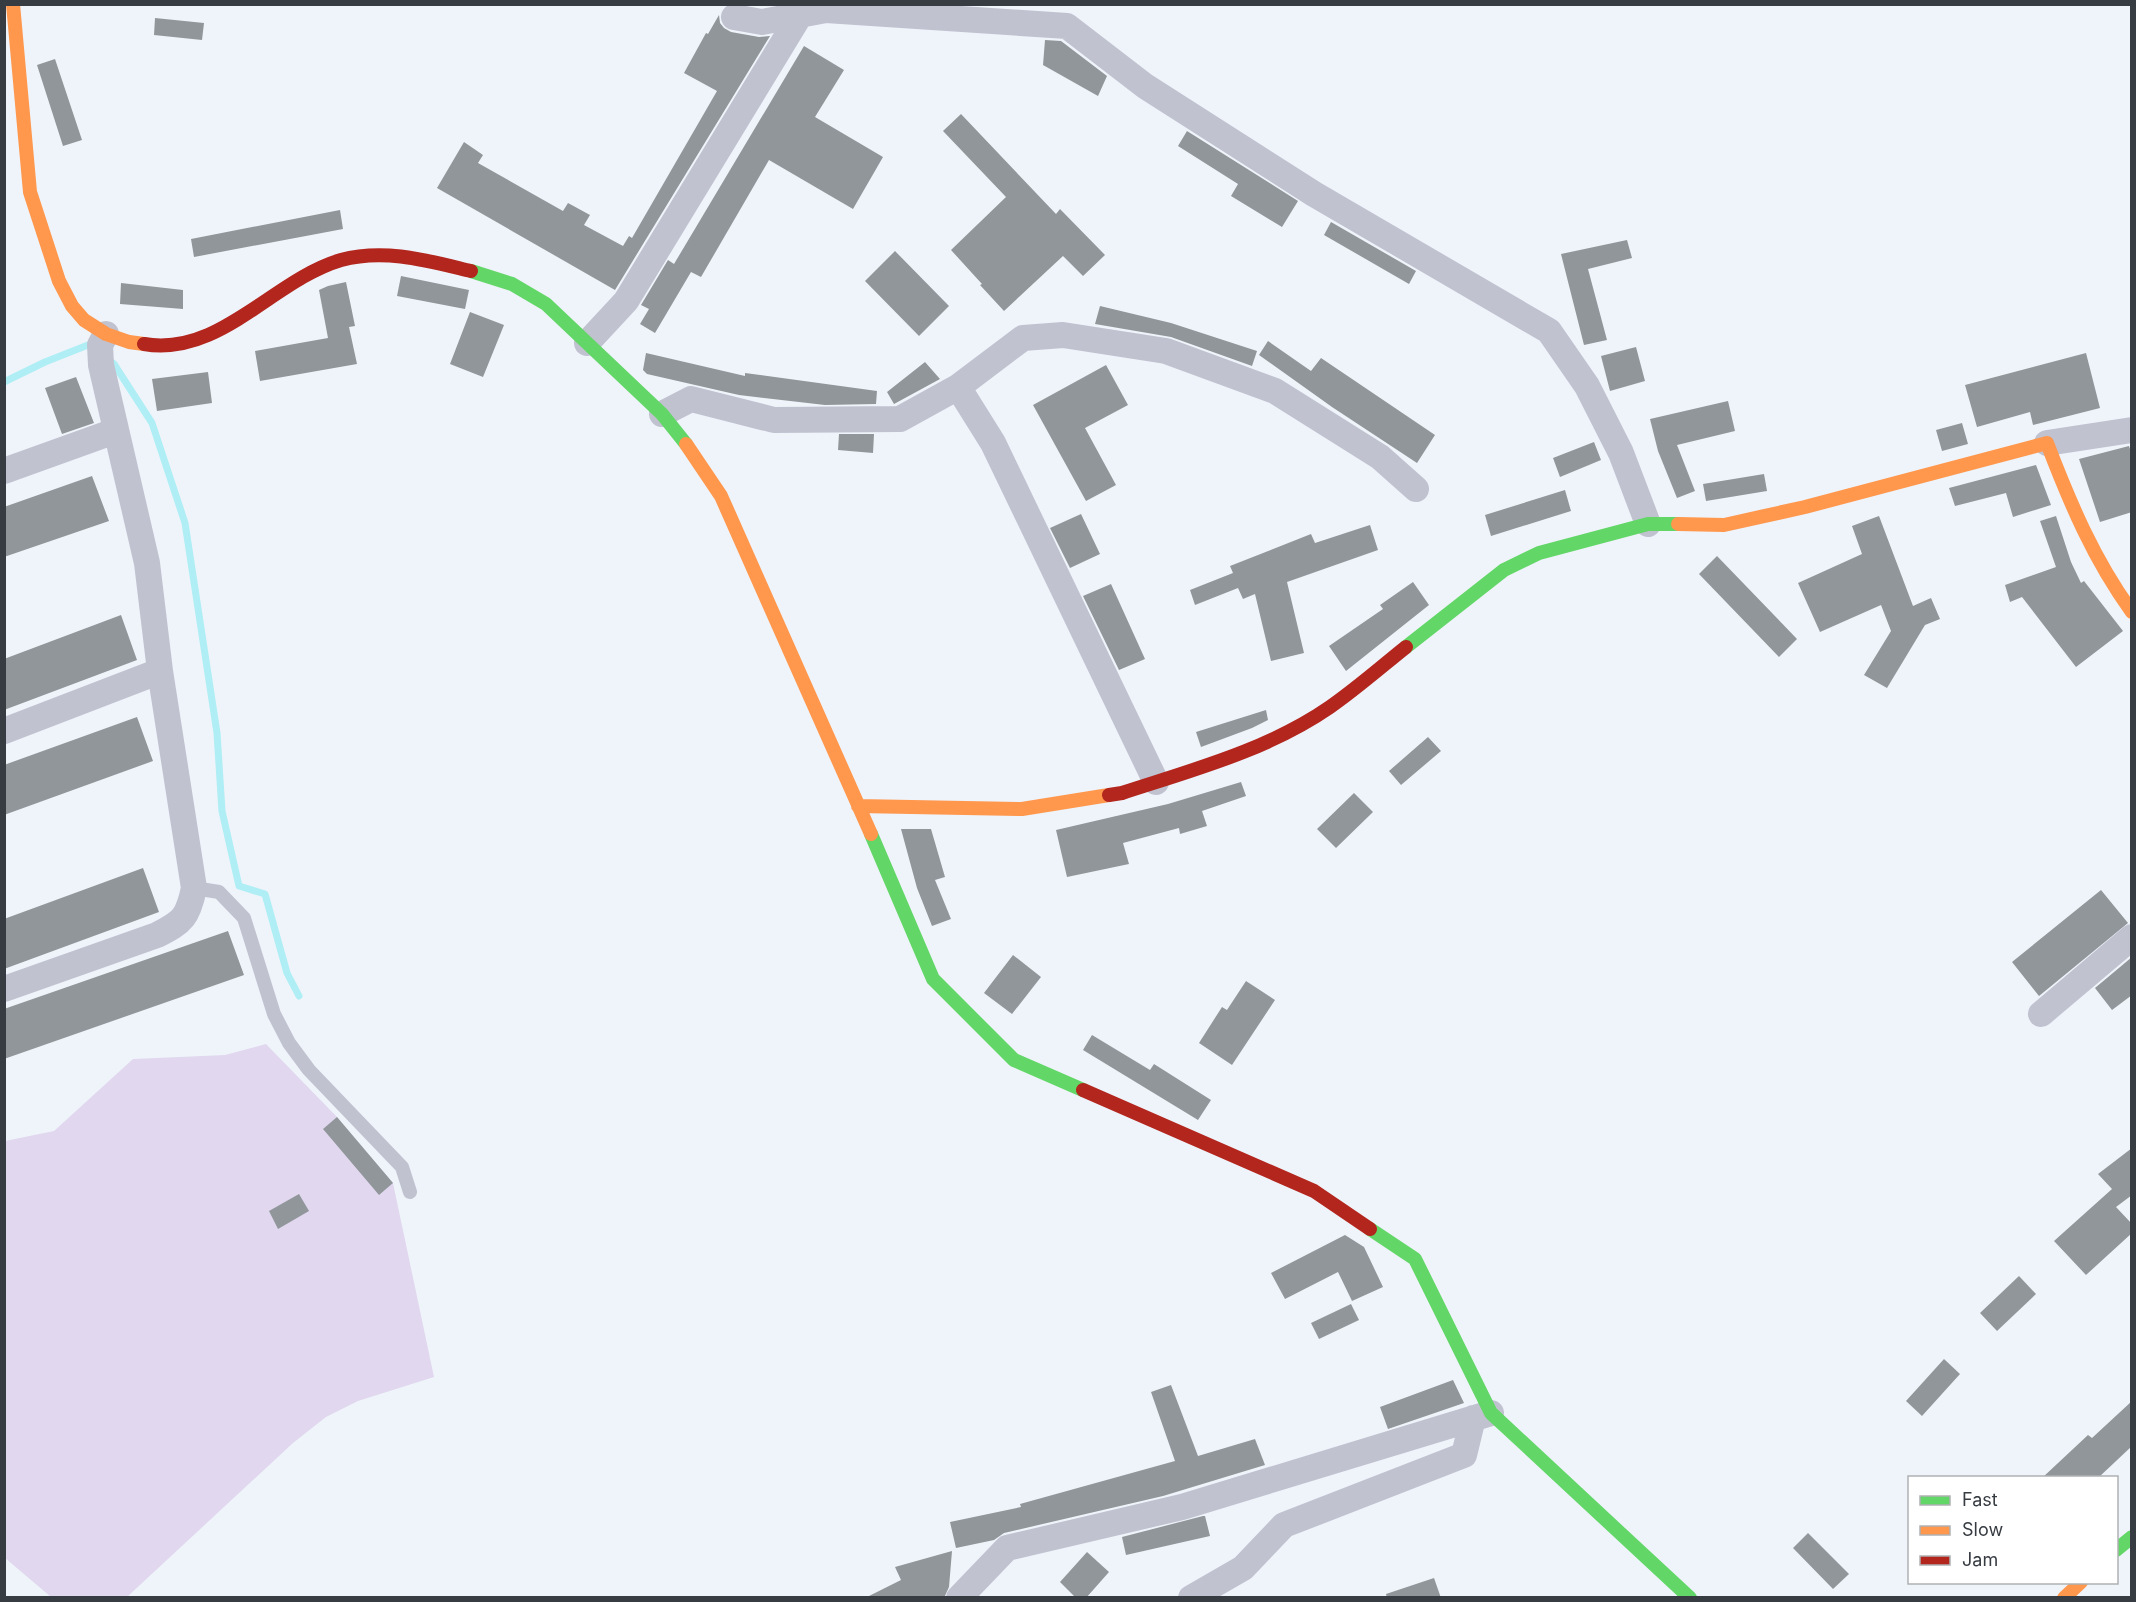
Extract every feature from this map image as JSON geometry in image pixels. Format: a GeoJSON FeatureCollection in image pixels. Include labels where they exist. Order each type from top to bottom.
{"type":"FeatureCollection","features":[{"type":"Feature","properties":{"kind":"street"},"geometry":{"type":"LineString","coordinates":[[4,989],[171,928],[185,917],[194,888],[160,671],[147,563],[115,431],[102,348],[67,297],[30,192],[13,4]]}},
{"type":"Feature","properties":{"kind":"street"},"geometry":{"type":"LineString","coordinates":[[734,17],[762,21],[826,10],[1067,26],[1145,86],[1304,188],[1549,331],[1587,386],[1621,453],[1648,524]]}},
{"type":"Feature","properties":{"kind":"street"},"geometry":{"type":"LineString","coordinates":[[587,343],[626,302],[800,15]]}},
{"type":"Feature","properties":{"kind":"street"},"geometry":{"type":"LineString","coordinates":[[102,348],[129,342],[154,346],[182,344],[195,340],[233,321],[306,275],[342,260],[379,255],[417,258],[456,267],[512,284],[546,304],[662,414],[694,454],[721,496],[933,979],[1014,1060],[1314,1191],[1415,1259],[1482,1415],[1690,1598]]}},
{"type":"Feature","properties":{"kind":"street"},"geometry":{"type":"LineString","coordinates":[[662,414],[691,399],[774,420],[900,419],[958,387],[1023,338],[1063,335],[1166,351],[1275,391],[1380,457],[1416,489]]}},
{"type":"Feature","properties":{"kind":"street"},"geometry":{"type":"LineString","coordinates":[[958,387],[993,443],[1156,782]]}},
{"type":"Feature","properties":{"kind":"street"},"geometry":{"type":"LineString","coordinates":[[858,806],[1022,808],[1122,793],[1260,745],[1329,708],[1504,570],[1539,553],[1648,524],[1724,525],[1805,507],[2047,443],[2132,430]]}},
{"type":"Feature","properties":{"kind":"street"},"geometry":{"type":"LineString","coordinates":[[4,471],[115,431]]}},
{"type":"Feature","properties":{"kind":"street"},"geometry":{"type":"LineString","coordinates":[[2047,443],[2074,515],[2098,563],[2132,612]]}},
{"type":"Feature","properties":{"kind":"street"},"geometry":{"type":"LineString","coordinates":[[4,730],[160,671]]}},
{"type":"Feature","properties":{"kind":"street"},"geometry":{"type":"LineString","coordinates":[[2041,1014],[2132,937]]}},
{"type":"Feature","properties":{"kind":"street"},"geometry":{"type":"LineString","coordinates":[[959,1598],[1007,1548],[1182,1507],[1482,1415]]}},
{"type":"Feature","properties":{"kind":"street"},"geometry":{"type":"LineString","coordinates":[[1191,1598],[1243,1568],[1284,1525],[1464,1455],[1482,1415]]}},
{"type":"Feature","properties":{"kind":"street"},"geometry":{"type":"LineString","coordinates":[[2118,1548],[2132,1537]]}},
{"type":"Feature","properties":{"kind":"street"},"geometry":{"type":"LineString","coordinates":[[2064,1598],[2079,1584]]}},
{"type":"Feature","properties":{"kind":"lane"},"geometry":{"type":"LineString","coordinates":[[194,888],[219,892],[244,918],[274,1014],[289,1043],[309,1070],[402,1167],[410,1192]]}},
{"type":"Feature","properties":{"kind":"shaded area"},"geometry":{"type":"Polygon","coordinates":[[[266,1044],[337,1117],[393,1183],[434,1377],[358,1401],[326,1417],[293,1443],[127,1597],[51,1597],[5,1558],[5,1141],[54,1131],[133,1059],[225,1055],[266,1044]]]}},
{"type":"Feature","properties":{"kind":"building"},"geometry":{"type":"Polygon","coordinates":[[[719,15],[720,23],[731,32],[759,37],[770,36],[615,290],[437,188],[464,142],[483,155],[478,163],[563,211],[568,203],[590,215],[584,225],[623,246],[629,236],[632,238],[717,91],[684,73],[706,33],[708,34],[719,15]]]}},
{"type":"Feature","properties":{"kind":"building"},"geometry":{"type":"Polygon","coordinates":[[[155,18],[204,23],[202,40],[154,35],[155,18]]]}},
{"type":"Feature","properties":{"kind":"building"},"geometry":{"type":"Polygon","coordinates":[[[1045,40],[1061,41],[1107,76],[1098,96],[1043,65],[1045,40]]]}},
{"type":"Feature","properties":{"kind":"building"},"geometry":{"type":"Polygon","coordinates":[[[804,46],[844,70],[815,117],[883,157],[853,209],[769,160],[701,277],[691,272],[655,333],[640,324],[649,309],[641,305],[668,260],[674,264],[804,46]]]}},
{"type":"Feature","properties":{"kind":"building"},"geometry":{"type":"Polygon","coordinates":[[[55,59],[82,140],[63,146],[37,65],[55,59]]]}},
{"type":"Feature","properties":{"kind":"building"},"geometry":{"type":"Polygon","coordinates":[[[961,114],[1056,214],[1060,209],[1105,255],[1083,276],[1063,256],[1004,311],[951,250],[1006,197],[943,131],[961,114]]]}},
{"type":"Feature","properties":{"kind":"building"},"geometry":{"type":"Polygon","coordinates":[[[1187,131],[1298,201],[1282,227],[1231,196],[1238,184],[1178,146],[1187,131]]]}},
{"type":"Feature","properties":{"kind":"building"},"geometry":{"type":"Polygon","coordinates":[[[340,210],[343,229],[194,257],[191,239],[340,210]]]}},
{"type":"Feature","properties":{"kind":"building"},"geometry":{"type":"Polygon","coordinates":[[[1331,222],[1416,271],[1409,284],[1324,235],[1331,222]]]}},
{"type":"Feature","properties":{"kind":"building"},"geometry":{"type":"Polygon","coordinates":[[[1627,240],[1632,258],[1588,269],[1607,340],[1584,345],[1561,254],[1627,240]]]}},
{"type":"Feature","properties":{"kind":"building"},"geometry":{"type":"Polygon","coordinates":[[[895,251],[949,306],[919,336],[865,281],[895,251]]]}},
{"type":"Feature","properties":{"kind":"building"},"geometry":{"type":"Polygon","coordinates":[[[401,276],[469,290],[465,309],[397,296],[401,276]]]}},
{"type":"Feature","properties":{"kind":"building"},"geometry":{"type":"Polygon","coordinates":[[[346,282],[355,326],[349,327],[357,364],[260,381],[255,351],[328,338],[319,290],[346,282]]]}},
{"type":"Feature","properties":{"kind":"building"},"geometry":{"type":"Polygon","coordinates":[[[121,283],[183,290],[183,309],[120,304],[121,283]]]}},
{"type":"Feature","properties":{"kind":"building"},"geometry":{"type":"Polygon","coordinates":[[[1100,306],[1171,323],[1257,351],[1252,366],[1171,337],[1095,324],[1100,306]]]}},
{"type":"Feature","properties":{"kind":"building"},"geometry":{"type":"Polygon","coordinates":[[[470,312],[504,325],[483,377],[450,364],[470,312]]]}},
{"type":"Feature","properties":{"kind":"building"},"geometry":{"type":"Polygon","coordinates":[[[1268,341],[1311,371],[1321,358],[1435,435],[1417,463],[1259,355],[1268,341]]]}},
{"type":"Feature","properties":{"kind":"building"},"geometry":{"type":"Polygon","coordinates":[[[1636,347],[1645,381],[1610,391],[1601,356],[1636,347]]]}},
{"type":"Feature","properties":{"kind":"building"},"geometry":{"type":"Polygon","coordinates":[[[646,353],[745,376],[745,373],[877,391],[876,404],[825,405],[739,395],[647,374],[643,370],[646,353]]]}},
{"type":"Feature","properties":{"kind":"building"},"geometry":{"type":"Polygon","coordinates":[[[2086,353],[2100,408],[2033,425],[2030,412],[1977,427],[1965,385],[2086,353]]]}},
{"type":"Feature","properties":{"kind":"building"},"geometry":{"type":"Polygon","coordinates":[[[925,362],[940,379],[894,404],[887,392],[925,362]]]}},
{"type":"Feature","properties":{"kind":"building"},"geometry":{"type":"Polygon","coordinates":[[[1106,365],[1128,405],[1085,428],[1116,485],[1086,501],[1033,405],[1106,365]]]}},
{"type":"Feature","properties":{"kind":"building"},"geometry":{"type":"Polygon","coordinates":[[[208,372],[212,403],[157,411],[152,379],[208,372]]]}},
{"type":"Feature","properties":{"kind":"building"},"geometry":{"type":"Polygon","coordinates":[[[76,377],[94,423],[62,434],[45,388],[76,377]]]}},
{"type":"Feature","properties":{"kind":"building"},"geometry":{"type":"Polygon","coordinates":[[[1728,401],[1735,431],[1677,445],[1695,491],[1677,498],[1658,451],[1650,419],[1728,401]]]}},
{"type":"Feature","properties":{"kind":"building"},"geometry":{"type":"Polygon","coordinates":[[[1962,423],[1968,444],[1942,451],[1936,430],[1962,423]]]}},
{"type":"Feature","properties":{"kind":"building"},"geometry":{"type":"Polygon","coordinates":[[[839,434],[874,434],[873,453],[838,450],[839,434]]]}},
{"type":"Feature","properties":{"kind":"building"},"geometry":{"type":"Polygon","coordinates":[[[1594,442],[1601,460],[1560,477],[1553,458],[1594,442]]]}},
{"type":"Feature","properties":{"kind":"building"},"geometry":{"type":"Polygon","coordinates":[[[2129,446],[2132,455],[2132,512],[2100,522],[2079,459],[2129,446]]]}},
{"type":"Feature","properties":{"kind":"building"},"geometry":{"type":"Polygon","coordinates":[[[2036,465],[2051,505],[2013,517],[2006,493],[1955,506],[1949,488],[2036,465]]]}},
{"type":"Feature","properties":{"kind":"building"},"geometry":{"type":"Polygon","coordinates":[[[1764,474],[1767,491],[1706,501],[1703,484],[1764,474]]]}},
{"type":"Feature","properties":{"kind":"building"},"geometry":{"type":"Polygon","coordinates":[[[92,476],[109,521],[4,557],[4,507],[92,476]]]}},
{"type":"Feature","properties":{"kind":"building"},"geometry":{"type":"Polygon","coordinates":[[[1565,490],[1571,511],[1491,536],[1485,515],[1565,490]]]}},
{"type":"Feature","properties":{"kind":"building"},"geometry":{"type":"Polygon","coordinates":[[[1081,514],[1100,554],[1070,568],[1050,528],[1081,514]]]}},
{"type":"Feature","properties":{"kind":"building"},"geometry":{"type":"Polygon","coordinates":[[[1879,516],[1913,606],[1931,598],[1940,619],[1925,625],[1887,688],[1864,675],[1891,631],[1881,605],[1820,632],[1798,583],[1862,554],[1852,526],[1879,516]]]}},
{"type":"Feature","properties":{"kind":"building"},"geometry":{"type":"Polygon","coordinates":[[[2056,516],[2071,562],[2081,583],[2084,581],[2123,631],[2076,667],[2022,597],[2010,602],[2005,585],[2056,567],[2040,521],[2056,516]]]}},
{"type":"Feature","properties":{"kind":"building"},"geometry":{"type":"Polygon","coordinates":[[[1370,525],[1378,550],[1287,582],[1304,653],[1271,661],[1255,594],[1243,599],[1238,588],[1195,605],[1190,590],[1233,573],[1230,566],[1311,534],[1315,543],[1370,525]]]}},
{"type":"Feature","properties":{"kind":"building"},"geometry":{"type":"Polygon","coordinates":[[[1717,556],[1797,639],[1779,657],[1699,574],[1717,556]]]}},
{"type":"Feature","properties":{"kind":"building"},"geometry":{"type":"Polygon","coordinates":[[[1413,582],[1429,605],[1346,671],[1329,646],[1383,609],[1380,605],[1413,582]]]}},
{"type":"Feature","properties":{"kind":"building"},"geometry":{"type":"Polygon","coordinates":[[[1111,584],[1145,659],[1119,670],[1083,596],[1111,584]]]}},
{"type":"Feature","properties":{"kind":"building"},"geometry":{"type":"Polygon","coordinates":[[[121,615],[137,660],[4,710],[4,659],[121,615]]]}},
{"type":"Feature","properties":{"kind":"building"},"geometry":{"type":"Polygon","coordinates":[[[1266,710],[1268,720],[1201,747],[1196,732],[1266,710]]]}},
{"type":"Feature","properties":{"kind":"building"},"geometry":{"type":"Polygon","coordinates":[[[137,717],[153,761],[4,815],[4,765],[137,717]]]}},
{"type":"Feature","properties":{"kind":"building"},"geometry":{"type":"Polygon","coordinates":[[[1428,737],[1441,751],[1401,785],[1389,771],[1428,737]]]}},
{"type":"Feature","properties":{"kind":"building"},"geometry":{"type":"Polygon","coordinates":[[[1241,782],[1246,796],[1202,811],[1207,826],[1180,834],[1179,828],[1123,843],[1129,864],[1067,877],[1056,830],[1168,804],[1241,782]]]}},
{"type":"Feature","properties":{"kind":"building"},"geometry":{"type":"Polygon","coordinates":[[[1354,793],[1373,812],[1336,848],[1317,829],[1354,793]]]}},
{"type":"Feature","properties":{"kind":"building"},"geometry":{"type":"Polygon","coordinates":[[[901,829],[931,829],[945,877],[935,880],[951,919],[932,926],[917,888],[901,829]]]}},
{"type":"Feature","properties":{"kind":"building"},"geometry":{"type":"Polygon","coordinates":[[[143,868],[159,912],[4,969],[4,919],[143,868]]]}},
{"type":"Feature","properties":{"kind":"building"},"geometry":{"type":"Polygon","coordinates":[[[2101,890],[2128,923],[2039,996],[2012,962],[2101,890]]]}},
{"type":"Feature","properties":{"kind":"building"},"geometry":{"type":"Polygon","coordinates":[[[228,931],[244,975],[4,1059],[4,1009],[228,931]]]}},
{"type":"Feature","properties":{"kind":"building"},"geometry":{"type":"Polygon","coordinates":[[[1013,955],[1041,977],[1012,1014],[984,993],[1013,955]]]}},
{"type":"Feature","properties":{"kind":"building"},"geometry":{"type":"Polygon","coordinates":[[[2132,957],[2132,995],[2112,1010],[2095,988],[2132,957]]]}},
{"type":"Feature","properties":{"kind":"building"},"geometry":{"type":"Polygon","coordinates":[[[1246,981],[1275,1000],[1232,1065],[1199,1043],[1222,1007],[1227,1010],[1246,981]]]}},
{"type":"Feature","properties":{"kind":"building"},"geometry":{"type":"Polygon","coordinates":[[[1092,1035],[1150,1070],[1154,1064],[1211,1100],[1198,1120],[1083,1050],[1092,1035]]]}},
{"type":"Feature","properties":{"kind":"building"},"geometry":{"type":"Polygon","coordinates":[[[337,1117],[393,1183],[379,1195],[323,1129],[337,1117]]]}},
{"type":"Feature","properties":{"kind":"building"},"geometry":{"type":"Polygon","coordinates":[[[2132,1148],[2132,1195],[2116,1207],[2132,1224],[2132,1233],[2086,1275],[2054,1241],[2112,1189],[2098,1174],[2132,1148]]]}},
{"type":"Feature","properties":{"kind":"building"},"geometry":{"type":"Polygon","coordinates":[[[299,1194],[309,1211],[278,1229],[269,1211],[299,1194]]]}},
{"type":"Feature","properties":{"kind":"building"},"geometry":{"type":"Polygon","coordinates":[[[1345,1235],[1364,1247],[1383,1287],[1352,1301],[1338,1272],[1285,1299],[1271,1273],[1345,1235]]]}},
{"type":"Feature","properties":{"kind":"building"},"geometry":{"type":"Polygon","coordinates":[[[2019,1276],[2036,1294],[1997,1331],[1980,1313],[2019,1276]]]}},
{"type":"Feature","properties":{"kind":"building"},"geometry":{"type":"Polygon","coordinates":[[[1351,1304],[1359,1320],[1319,1339],[1311,1323],[1351,1304]]]}},
{"type":"Feature","properties":{"kind":"building"},"geometry":{"type":"Polygon","coordinates":[[[1944,1359],[1960,1374],[1922,1416],[1906,1401],[1944,1359]]]}},
{"type":"Feature","properties":{"kind":"building"},"geometry":{"type":"Polygon","coordinates":[[[1453,1380],[1464,1403],[1388,1429],[1380,1407],[1453,1380]]]}},
{"type":"Feature","properties":{"kind":"building"},"geometry":{"type":"Polygon","coordinates":[[[1171,1385],[1198,1456],[1255,1439],[1265,1465],[1163,1496],[1004,1533],[994,1540],[956,1548],[950,1522],[1021,1507],[1020,1504],[1175,1461],[1151,1392],[1171,1385]]]}},
{"type":"Feature","properties":{"kind":"building"},"geometry":{"type":"Polygon","coordinates":[[[2132,1401],[2132,1446],[2100,1476],[2044,1476],[2088,1435],[2092,1438],[2132,1401]]]}},
{"type":"Feature","properties":{"kind":"building"},"geometry":{"type":"Polygon","coordinates":[[[1205,1516],[1210,1536],[1126,1555],[1122,1537],[1205,1516]]]}},
{"type":"Feature","properties":{"kind":"building"},"geometry":{"type":"Polygon","coordinates":[[[1808,1533],[1849,1574],[1833,1589],[1793,1548],[1808,1533]]]}},
{"type":"Feature","properties":{"kind":"building"},"geometry":{"type":"Polygon","coordinates":[[[952,1551],[949,1587],[944,1598],[865,1598],[901,1580],[895,1567],[952,1551]]]}},
{"type":"Feature","properties":{"kind":"building"},"geometry":{"type":"Polygon","coordinates":[[[1087,1552],[1109,1572],[1086,1598],[1076,1598],[1060,1582],[1087,1552]]]}},
{"type":"Feature","properties":{"kind":"building"},"geometry":{"type":"Polygon","coordinates":[[[1434,1578],[1441,1598],[1387,1598],[1386,1594],[1434,1578]]]}},
{"type":"Feature","properties":{"kind":"waterway"},"geometry":{"type":"LineString","coordinates":[[4,382],[88,345],[94,350]]}},
{"type":"Feature","properties":{"kind":"waterway"},"geometry":{"type":"LineString","coordinates":[[108,360],[114,364],[152,423],[185,523],[217,733],[222,811],[239,886],[265,894],[287,973],[299,996]]}},
{"type":"Feature","properties":{"kind":"traffic: fast"},"geometry":{"type":"LineString","coordinates":[[471,271],[512,284],[546,304],[662,414],[686,444]]}},
{"type":"Feature","properties":{"kind":"traffic: fast"},"geometry":{"type":"LineString","coordinates":[[1406,647],[1504,570],[1539,553],[1648,524],[1678,524]]}},
{"type":"Feature","properties":{"kind":"traffic: fast"},"geometry":{"type":"LineString","coordinates":[[871,834],[933,979],[1014,1060],[1083,1090]]}},
{"type":"Feature","properties":{"kind":"traffic: fast"},"geometry":{"type":"LineString","coordinates":[[1370,1229],[1415,1259],[1491,1413],[1690,1598]]}},
{"type":"Feature","properties":{"kind":"traffic: fast"},"geometry":{"type":"LineString","coordinates":[[2118,1548],[2132,1537]]}},
{"type":"Feature","properties":{"kind":"traffic: slow"},"geometry":{"type":"LineString","coordinates":[[13,4],[30,192],[59,281],[72,306],[84,320],[106,334],[129,342],[144,344]]}},
{"type":"Feature","properties":{"kind":"traffic: slow"},"geometry":{"type":"LineString","coordinates":[[1678,524],[1724,525],[1805,507],[2047,443],[2094,551],[2132,612]]}},
{"type":"Feature","properties":{"kind":"traffic: slow"},"geometry":{"type":"LineString","coordinates":[[686,444],[721,496],[871,834]]}},
{"type":"Feature","properties":{"kind":"traffic: slow"},"geometry":{"type":"LineString","coordinates":[[858,806],[1022,809],[1109,795]]}},
{"type":"Feature","properties":{"kind":"traffic: slow"},"geometry":{"type":"LineString","coordinates":[[2064,1598],[2079,1584]]}},
{"type":"Feature","properties":{"kind":"traffic: jam"},"geometry":{"type":"LineString","coordinates":[[144,344],[171,345],[197,339],[246,314],[292,283],[341,260],[374,255],[407,257],[471,271]]}},
{"type":"Feature","properties":{"kind":"traffic: jam"},"geometry":{"type":"LineString","coordinates":[[1109,795],[1122,793],[1229,758],[1281,735],[1330,707],[1406,647]]}},
{"type":"Feature","properties":{"kind":"traffic: jam"},"geometry":{"type":"LineString","coordinates":[[1083,1090],[1314,1191],[1370,1229]]}}]}
